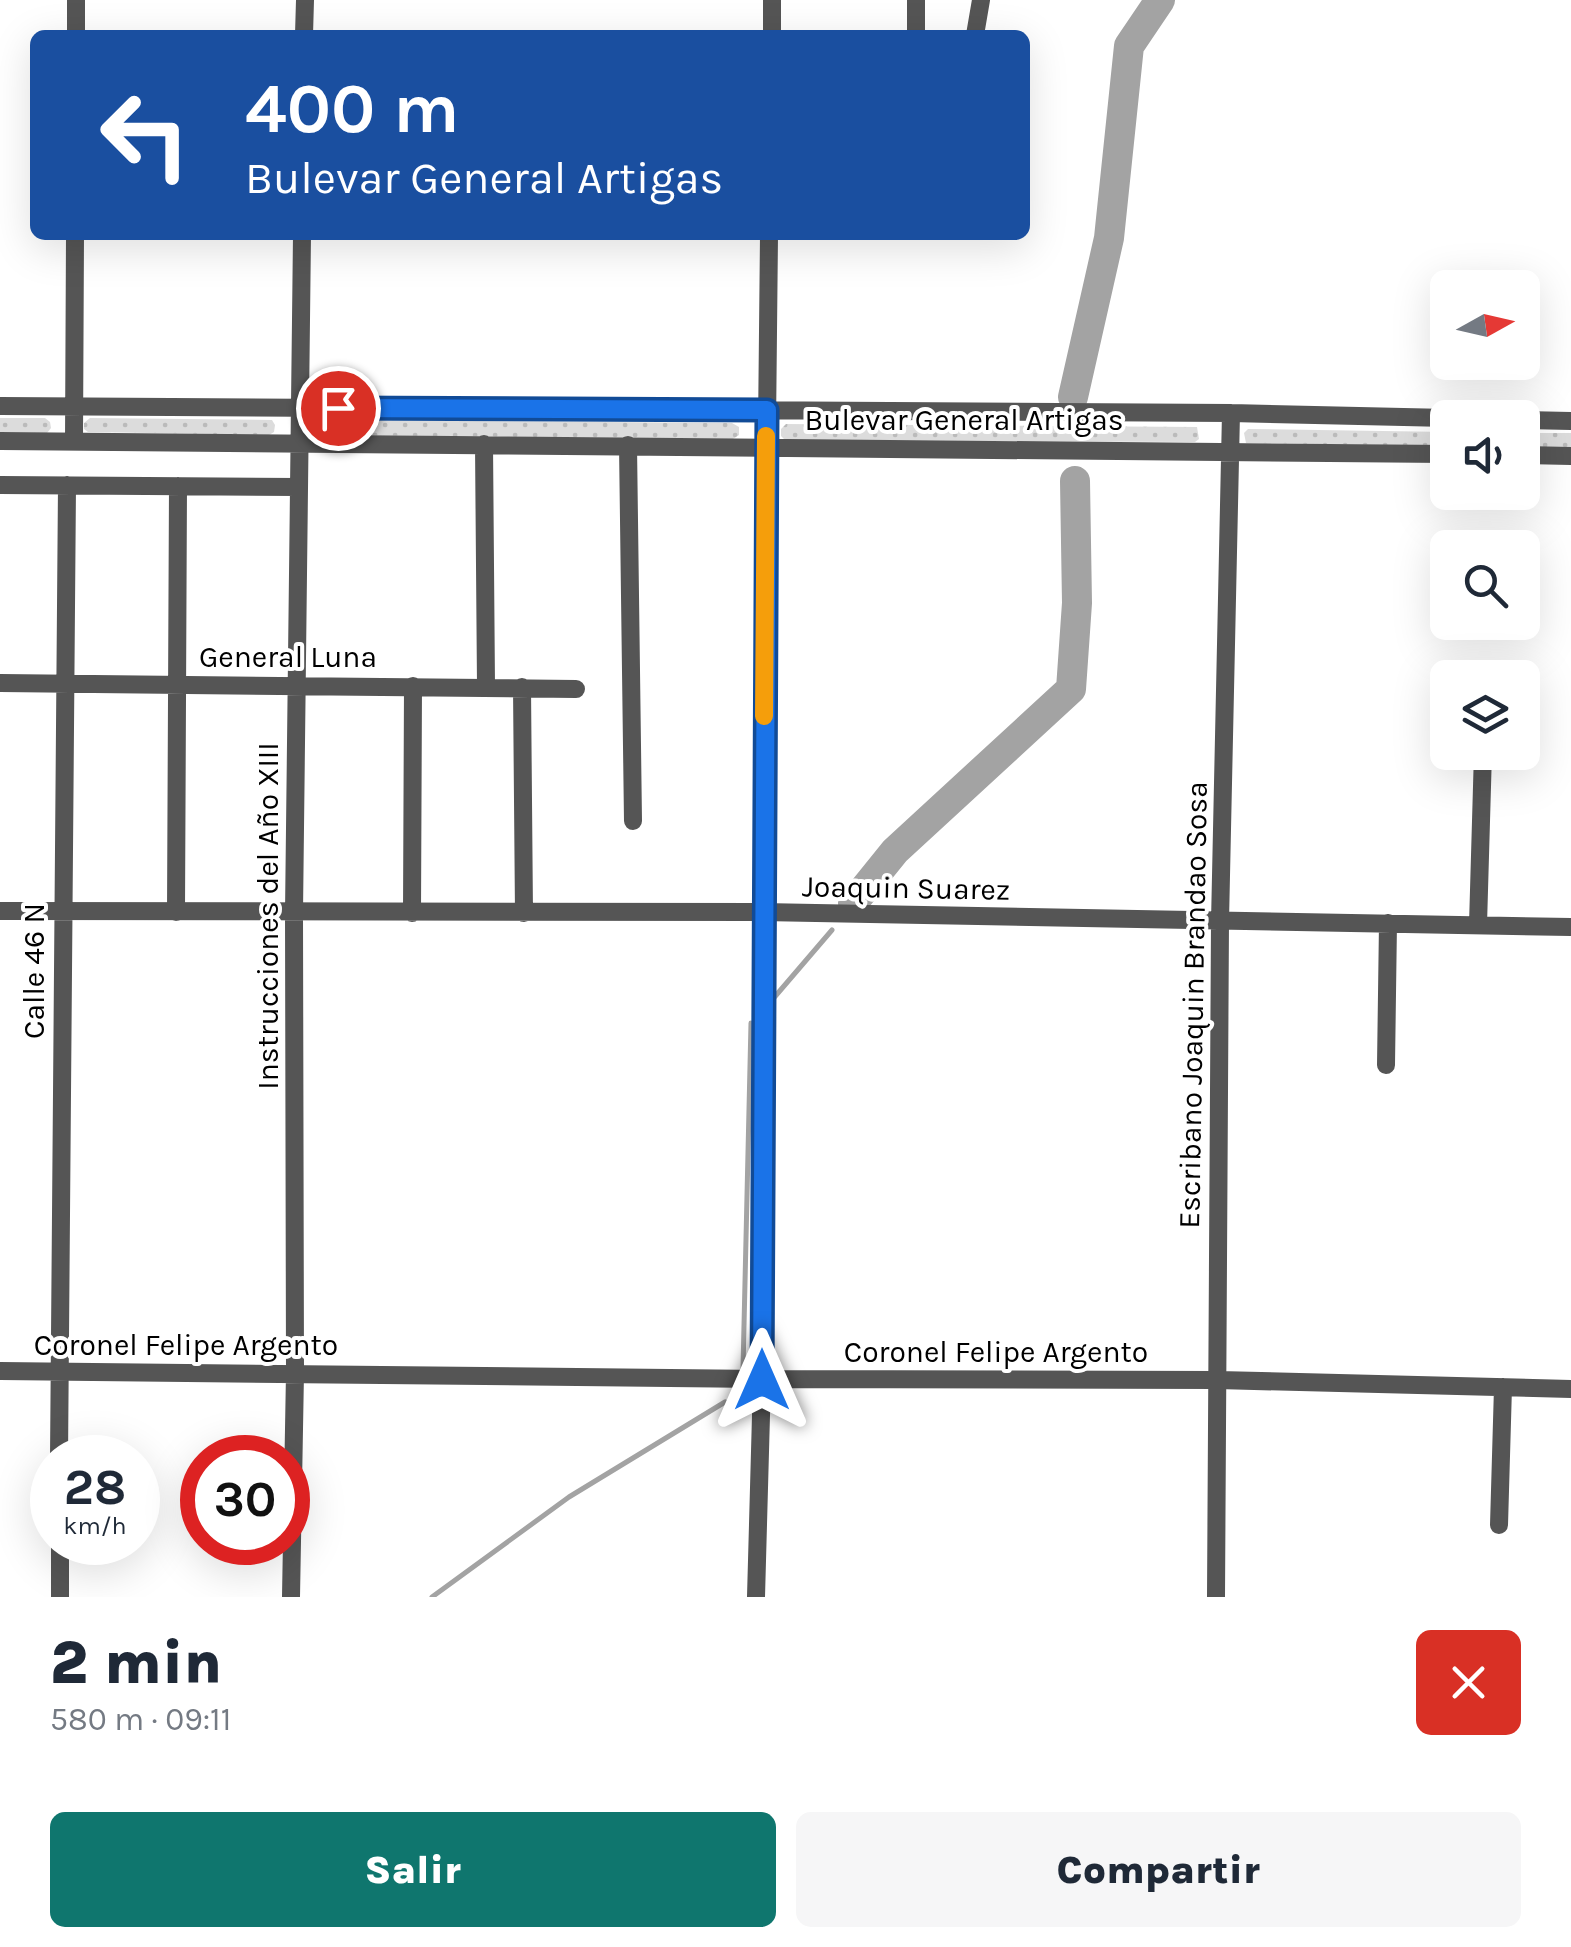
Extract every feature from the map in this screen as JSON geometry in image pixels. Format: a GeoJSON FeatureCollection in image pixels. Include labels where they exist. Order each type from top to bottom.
{"type":"FeatureCollection","features":[{"type":"Feature","properties":{"kind":"street"},"geometry":{"type":"LineString","coordinates":[[76,0],[76,30]]}},
{"type":"Feature","properties":{"kind":"street"},"geometry":{"type":"LineString","coordinates":[[304,0],[304,30]]}},
{"type":"Feature","properties":{"kind":"street"},"geometry":{"type":"LineString","coordinates":[[772,0],[772,30]]}},
{"type":"Feature","properties":{"kind":"street"},"geometry":{"type":"LineString","coordinates":[[916,0],[916,30]]}},
{"type":"Feature","properties":{"kind":"street"},"geometry":{"type":"LineString","coordinates":[[976,30],[981,0]]}},
{"type":"Feature","properties":{"kind":"street"},"geometry":{"type":"LineString","coordinates":[[74,442],[75,240]]}},
{"type":"Feature","properties":{"kind":"street","name":"Instrucciones del Año XIII"},"geometry":{"type":"LineString","coordinates":[[291,1597],[296,1373],[294,913],[302,240]]}},
{"type":"Feature","properties":{"kind":"street"},"geometry":{"type":"LineString","coordinates":[[756,1597],[762,1380],[762,912],[770,240]]}},
{"type":"Feature","properties":{"kind":"street","name":"Bulevar General Artigas"},"geometry":{"type":"LineString","coordinates":[[0,406],[1430,418]]}},
{"type":"Feature","properties":{"kind":"street","name":"Escribano Joaquin Brandao Sosa"},"geometry":{"type":"LineString","coordinates":[[1216,1597],[1220,922],[1231,414]]}},
{"type":"Feature","properties":{"kind":"street"},"geometry":{"type":"LineString","coordinates":[[1540,420],[1571,420]]}},
{"type":"Feature","properties":{"kind":"street","name":"Bulevar General Artigas"},"geometry":{"type":"LineString","coordinates":[[0,441],[1430,454]]}},
{"type":"Feature","properties":{"kind":"street"},"geometry":{"type":"LineString","coordinates":[[484,444],[486,686]]}},
{"type":"Feature","properties":{"kind":"street"},"geometry":{"type":"LineString","coordinates":[[628,446],[632,821]]}},
{"type":"Feature","properties":{"kind":"street"},"geometry":{"type":"LineString","coordinates":[[1540,455],[1571,456]]}},
{"type":"Feature","properties":{"kind":"street"},"geometry":{"type":"LineString","coordinates":[[0,484],[298,487]]}},
{"type":"Feature","properties":{"kind":"street","name":"Calle 46 N"},"geometry":{"type":"LineString","coordinates":[[59,1435],[67,485]]}},
{"type":"Feature","properties":{"kind":"street"},"geometry":{"type":"LineString","coordinates":[[176,912],[178,486]]}},
{"type":"Feature","properties":{"kind":"street","name":"General Luna"},"geometry":{"type":"LineString","coordinates":[[0,683],[576,688]]}},
{"type":"Feature","properties":{"kind":"street"},"geometry":{"type":"LineString","coordinates":[[412,913],[413,686]]}},
{"type":"Feature","properties":{"kind":"street"},"geometry":{"type":"LineString","coordinates":[[522,687],[524,913]]}},
{"type":"Feature","properties":{"kind":"street"},"geometry":{"type":"LineString","coordinates":[[1478,925],[1482,770]]}},
{"type":"Feature","properties":{"kind":"street","name":"Joaquin Suarez"},"geometry":{"type":"LineString","coordinates":[[0,911],[762,912],[1571,927]]}},
{"type":"Feature","properties":{"kind":"street"},"geometry":{"type":"LineString","coordinates":[[1386,1065],[1388,923]]}},
{"type":"Feature","properties":{"kind":"street","name":"Coronel Felipe Argento"},"geometry":{"type":"LineString","coordinates":[[0,1371],[762,1380],[1218,1380],[1571,1389]]}},
{"type":"Feature","properties":{"kind":"street"},"geometry":{"type":"LineString","coordinates":[[1499,1525],[1503,1387]]}},
{"type":"Feature","properties":{"kind":"street"},"geometry":{"type":"LineString","coordinates":[[60,1565],[60,1597]]}},
{"type":"Feature","properties":{"kind":"shaded area"},"geometry":{"type":"Polygon","coordinates":[[[0,418],[45,418],[51,428],[47,433],[0,432],[0,418]]]}},
{"type":"Feature","properties":{"kind":"shaded area"},"geometry":{"type":"Polygon","coordinates":[[[90,418],[272,420],[275,425],[269,435],[88,432],[84,423],[90,418]]]}},
{"type":"Feature","properties":{"kind":"shaded area"},"geometry":{"type":"Polygon","coordinates":[[[324,420],[732,423],[739,427],[739,435],[733,439],[324,435],[319,424],[324,420]]]}},
{"type":"Feature","properties":{"kind":"shaded area"},"geometry":{"type":"Polygon","coordinates":[[[786,424],[1197,427],[1199,439],[785,440],[781,429],[786,424]]]}},
{"type":"Feature","properties":{"kind":"shaded area"},"geometry":{"type":"Polygon","coordinates":[[[1248,429],[1430,432],[1430,446],[1246,443],[1244,433],[1248,429]]]}},
{"type":"Feature","properties":{"kind":"shaded area"},"geometry":{"type":"Polygon","coordinates":[[[1540,433],[1571,433],[1571,447],[1540,447],[1540,433]]]}},
{"type":"Feature","properties":{"kind":"waterway"},"geometry":{"type":"LineString","coordinates":[[1073,397],[1109,238],[1129,46],[1160,0]]}},
{"type":"Feature","properties":{"kind":"waterway"},"geometry":{"type":"LineString","coordinates":[[853,903],[895,851],[1071,689],[1077,603],[1075,481]]}},
{"type":"Feature","properties":{"kind":"waterway"},"geometry":{"type":"LineString","coordinates":[[772,1000],[832,930]]}},
{"type":"Feature","properties":{"kind":"waterway"},"geometry":{"type":"LineString","coordinates":[[743,1369],[751,1023]]}},
{"type":"Feature","properties":{"kind":"waterway"},"geometry":{"type":"LineString","coordinates":[[432,1597],[569,1497],[725,1402]]}},
{"type":"Feature","properties":{"kind":"slow traffic"},"geometry":{"type":"LineString","coordinates":[[764,716],[766,436]]}},
{"type":"Feature","properties":{"kind":"route"},"geometry":{"type":"LineString","coordinates":[[338,408],[767,410],[762,1380]]}}]}
